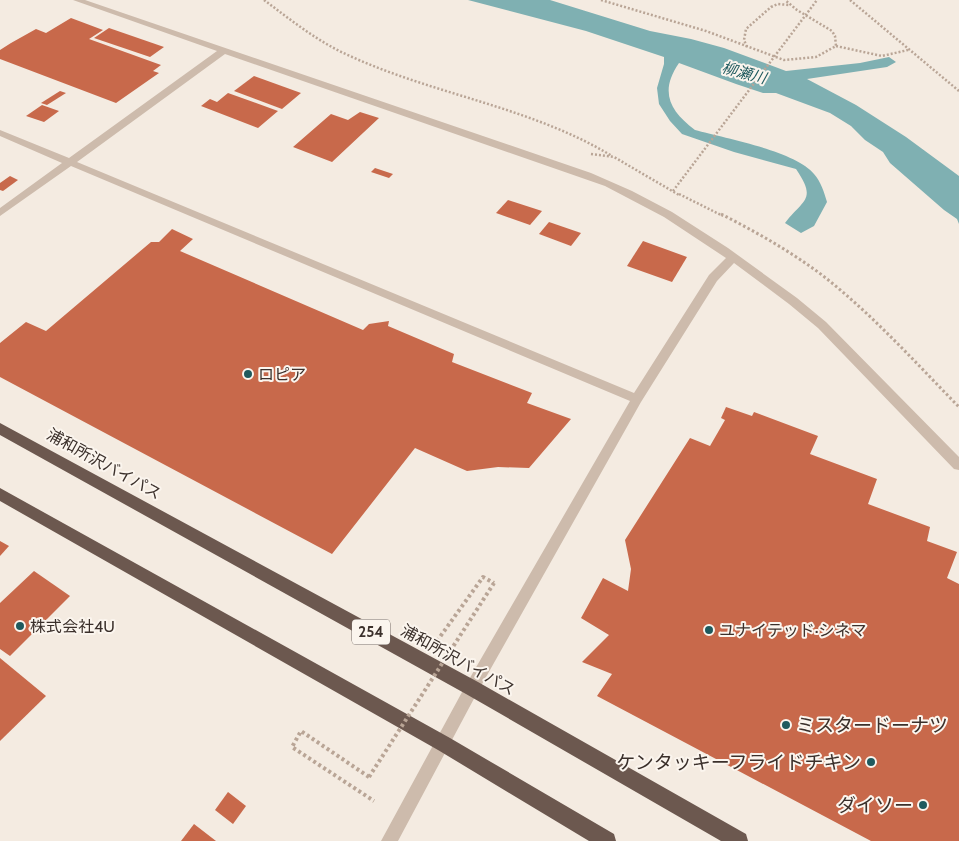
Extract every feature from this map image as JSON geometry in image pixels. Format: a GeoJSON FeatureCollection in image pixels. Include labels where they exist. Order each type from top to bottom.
{"type":"FeatureCollection","features":[{"type":"Feature","properties":{"kind":"highway","name":"浦和所沢バイパス"},"geometry":{"type":"LineString","coordinates":[[0,428],[472,688],[739,841]]}},
{"type":"Feature","properties":{"kind":"highway"},"geometry":{"type":"LineString","coordinates":[[0,494],[444,744],[607,841]]}},
{"type":"Feature","properties":{"kind":"street"},"geometry":{"type":"LineString","coordinates":[[77,0],[619,187],[645,200],[699,233],[805,309],[822,324],[959,465]]}},
{"type":"Feature","properties":{"kind":"street"},"geometry":{"type":"LineString","coordinates":[[0,213],[223,50]]}},
{"type":"Feature","properties":{"kind":"street"},"geometry":{"type":"LineString","coordinates":[[0,133],[637,398]]}},
{"type":"Feature","properties":{"kind":"street"},"geometry":{"type":"LineString","coordinates":[[389,841],[444,744],[472,688],[637,398],[713,278],[733,257]]}},
{"type":"Feature","properties":{"kind":"path"},"geometry":{"type":"LineString","coordinates":[[264,0],[315,36],[358,60],[407,79],[544,124],[579,138],[614,157]]}},
{"type":"Feature","properties":{"kind":"path"},"geometry":{"type":"LineString","coordinates":[[601,0],[706,32],[784,60],[792,61],[816,57],[836,46],[882,56],[908,50]]}},
{"type":"Feature","properties":{"kind":"path"},"geometry":{"type":"LineString","coordinates":[[611,0],[613,4]]}},
{"type":"Feature","properties":{"kind":"path"},"geometry":{"type":"LineString","coordinates":[[785,0],[794,9],[832,31],[836,37],[836,46]]}},
{"type":"Feature","properties":{"kind":"path"},"geometry":{"type":"LineString","coordinates":[[817,0],[673,191],[723,215],[820,274],[852,300],[959,407]]}},
{"type":"Feature","properties":{"kind":"path"},"geometry":{"type":"LineString","coordinates":[[850,0],[959,91]]}},
{"type":"Feature","properties":{"kind":"path"},"geometry":{"type":"LineString","coordinates":[[747,47],[744,40],[746,29],[771,6],[778,4],[790,5]]}},
{"type":"Feature","properties":{"kind":"path"},"geometry":{"type":"LineString","coordinates":[[374,800],[292,747],[301,731],[369,777],[494,583],[483,577],[437,641]]}},
{"type":"Feature","properties":{"kind":"water","name":"柳瀬川"},"geometry":{"type":"Polygon","coordinates":[[[468,0],[550,0],[650,31],[724,48],[786,71],[860,63],[889,57],[896,62],[887,67],[807,79],[856,105],[906,137],[959,176],[959,224],[957,219],[890,163],[883,152],[865,140],[851,126],[830,113],[776,93],[763,93],[679,63],[673,73],[669,92],[674,108],[686,123],[695,130],[776,152],[805,166],[814,174],[822,187],[827,202],[814,226],[801,233],[785,223],[806,199],[806,187],[796,169],[734,152],[682,134],[670,121],[659,104],[657,88],[664,64],[664,57],[586,31],[468,0]]]}},
{"type":"Feature","properties":{"kind":"building"},"geometry":{"type":"Polygon","coordinates":[[[71,18],[103,30],[89,39],[161,65],[153,71],[159,73],[116,103],[0,59],[0,50],[11,43],[36,29],[46,33],[71,18]]]}},
{"type":"Feature","properties":{"kind":"building"},"geometry":{"type":"Polygon","coordinates":[[[109,28],[164,47],[150,57],[94,38],[109,28]]]}},
{"type":"Feature","properties":{"kind":"building"},"geometry":{"type":"Polygon","coordinates":[[[254,76],[301,93],[282,109],[234,91],[254,76]]]}},
{"type":"Feature","properties":{"kind":"building"},"geometry":{"type":"Polygon","coordinates":[[[60,91],[66,93],[47,105],[41,103],[60,91]]]}},
{"type":"Feature","properties":{"kind":"building"},"geometry":{"type":"Polygon","coordinates":[[[228,93],[278,111],[258,128],[201,106],[210,99],[217,102],[228,93]]]}},
{"type":"Feature","properties":{"kind":"building"},"geometry":{"type":"Polygon","coordinates":[[[42,105],[59,111],[44,122],[26,116],[42,105]]]}},
{"type":"Feature","properties":{"kind":"building"},"geometry":{"type":"Polygon","coordinates":[[[360,112],[379,118],[332,162],[293,147],[331,114],[348,120],[360,112]]]}},
{"type":"Feature","properties":{"kind":"building"},"geometry":{"type":"Polygon","coordinates":[[[375,168],[393,174],[389,178],[371,172],[375,168]]]}},
{"type":"Feature","properties":{"kind":"building"},"geometry":{"type":"Polygon","coordinates":[[[10,176],[18,180],[3,191],[0,190],[0,183],[10,176]]]}},
{"type":"Feature","properties":{"kind":"building"},"geometry":{"type":"Polygon","coordinates":[[[508,200],[542,211],[530,225],[496,213],[508,200]]]}},
{"type":"Feature","properties":{"kind":"building"},"geometry":{"type":"Polygon","coordinates":[[[549,222],[581,233],[571,246],[539,234],[549,222]]]}},
{"type":"Feature","properties":{"kind":"building"},"geometry":{"type":"Polygon","coordinates":[[[172,229],[193,239],[180,251],[363,330],[369,324],[389,321],[388,326],[454,354],[452,362],[532,393],[527,403],[571,419],[529,468],[498,467],[467,471],[415,448],[332,554],[0,377],[0,343],[26,322],[46,331],[151,242],[159,242],[172,229]]]}},
{"type":"Feature","properties":{"kind":"building"},"geometry":{"type":"Polygon","coordinates":[[[643,241],[687,257],[672,282],[627,266],[643,241]]]}},
{"type":"Feature","properties":{"kind":"building"},"geometry":{"type":"Polygon","coordinates":[[[726,407],[752,416],[754,412],[818,436],[810,454],[877,479],[868,504],[930,527],[927,541],[957,552],[947,578],[959,584],[959,841],[871,841],[597,696],[612,674],[582,662],[609,635],[581,618],[603,578],[628,591],[631,569],[625,540],[690,438],[710,446],[725,420],[721,418],[726,407]]]}},
{"type":"Feature","properties":{"kind":"building"},"geometry":{"type":"Polygon","coordinates":[[[0,541],[9,546],[0,556],[0,541]]]}},
{"type":"Feature","properties":{"kind":"building","name":"株式会社4U"},"geometry":{"type":"Polygon","coordinates":[[[34,571],[70,596],[10,656],[0,649],[0,603],[34,571]]]}},
{"type":"Feature","properties":{"kind":"building"},"geometry":{"type":"Polygon","coordinates":[[[0,658],[46,696],[0,741],[0,658]]]}},
{"type":"Feature","properties":{"kind":"building"},"geometry":{"type":"Polygon","coordinates":[[[228,792],[246,806],[233,824],[215,810],[228,792]]]}},
{"type":"Feature","properties":{"kind":"building"},"geometry":{"type":"Polygon","coordinates":[[[194,824],[216,841],[181,841],[194,824]]]}},
{"type":"Feature","properties":{"kind":"place","name":"ロピア"},"geometry":{"type":"Point","coordinates":[248,374]}},
{"type":"Feature","properties":{"kind":"place","name":"株式会社4U"},"geometry":{"type":"Point","coordinates":[20,626]}},
{"type":"Feature","properties":{"kind":"place","name":"ユナイテッド·シネマ"},"geometry":{"type":"Point","coordinates":[709,630]}},
{"type":"Feature","properties":{"kind":"place","name":"ミスタードーナツ"},"geometry":{"type":"Point","coordinates":[786,725]}},
{"type":"Feature","properties":{"kind":"place","name":"ケンタッキーフライドチキン"},"geometry":{"type":"Point","coordinates":[871,762]}},
{"type":"Feature","properties":{"kind":"place","name":"ダイソー"},"geometry":{"type":"Point","coordinates":[923,805]}}]}
